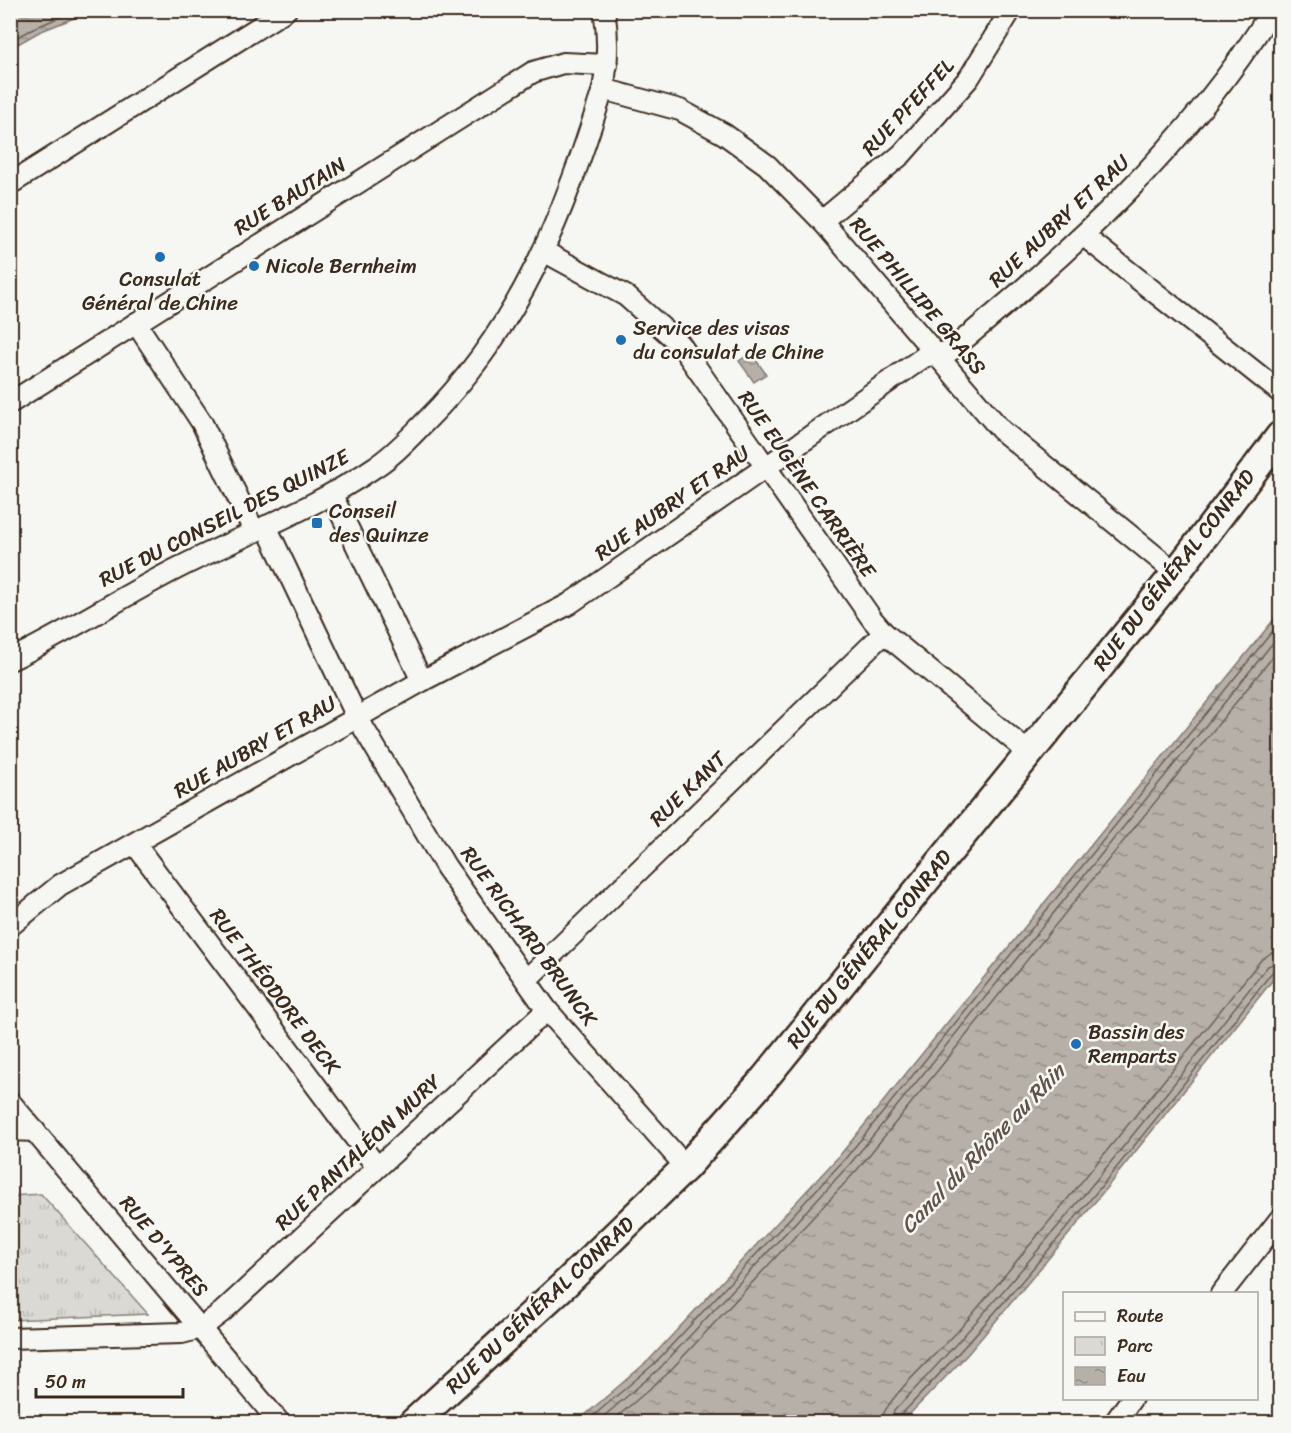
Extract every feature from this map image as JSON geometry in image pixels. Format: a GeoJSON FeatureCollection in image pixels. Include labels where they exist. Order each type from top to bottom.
{"type":"FeatureCollection","features":[{"type":"Feature","properties":{"kind":"main road","name":"RUE DU GÉNÉRAL CONRAD"},"geometry":{"type":"LineString","coordinates":[[414,1422],[563,1286],[686,1167],[760,1084],[1176,573],[1281,436]]}},
{"type":"Feature","properties":{"kind":"street"},"geometry":{"type":"LineString","coordinates":[[10,184],[286,10]]}},
{"type":"Feature","properties":{"kind":"street","name":"RUE DU CONSEIL DES QUINZE"},"geometry":{"type":"LineString","coordinates":[[10,660],[133,591],[332,495],[378,466],[458,387],[505,325],[544,252],[603,89],[607,65],[608,34],[604,10]]}},
{"type":"Feature","properties":{"kind":"street","name":"RUE PFEFFEL"},"geometry":{"type":"LineString","coordinates":[[822,221],[902,154],[969,78],[1011,10]]}},
{"type":"Feature","properties":{"kind":"street","name":"RUE AUBRY ET RAU"},"geometry":{"type":"LineString","coordinates":[[10,926],[60,885],[422,681],[569,604],[924,357],[950,351],[1084,236],[1142,177],[1197,116],[1272,10]]}},
{"type":"Feature","properties":{"kind":"street","name":"RUE BAUTAIN"},"geometry":{"type":"LineString","coordinates":[[10,403],[534,72],[563,63],[607,65]]}},
{"type":"Feature","properties":{"kind":"street","name":"RUE PHILLIPE GRASS"},"geometry":{"type":"LineString","coordinates":[[603,89],[680,110],[724,134],[767,165],[822,221],[1001,430],[1176,573]]}},
{"type":"Feature","properties":{"kind":"street"},"geometry":{"type":"LineString","coordinates":[[1084,236],[1281,392]]}},
{"type":"Feature","properties":{"kind":"street","name":"RUE EUGÈNE CARRIÈRE"},"geometry":{"type":"LineString","coordinates":[[544,252],[626,296],[680,344],[884,633],[1028,752]]}},
{"type":"Feature","properties":{"kind":"street","name":"RUE RICHARD BRUNCK"},"geometry":{"type":"LineString","coordinates":[[136,323],[202,423],[260,528],[357,717],[446,867],[548,1010],[686,1167]]}},
{"type":"Feature","properties":{"kind":"street"},"geometry":{"type":"LineString","coordinates":[[332,495],[422,681]]}},
{"type":"Feature","properties":{"kind":"street","name":"RUE KANT"},"geometry":{"type":"LineString","coordinates":[[526,980],[884,633]]}},
{"type":"Feature","properties":{"kind":"street","name":"RUE THÉODORE DECK"},"geometry":{"type":"LineString","coordinates":[[135,844],[376,1166]]}},
{"type":"Feature","properties":{"kind":"street","name":"RUE PANTALÉON MURY"},"geometry":{"type":"LineString","coordinates":[[201,1328],[222,1312],[376,1166],[548,1010]]}},
{"type":"Feature","properties":{"kind":"street","name":"RUE D'YPRES"},"geometry":{"type":"LineString","coordinates":[[10,1102],[279,1422]]}},
{"type":"Feature","properties":{"kind":"street"},"geometry":{"type":"LineString","coordinates":[[10,1130],[35,1131]]}},
{"type":"Feature","properties":{"kind":"street"},"geometry":{"type":"LineString","coordinates":[[1222,1292],[1281,1219]]}},
{"type":"Feature","properties":{"kind":"street"},"geometry":{"type":"LineString","coordinates":[[10,1338],[182,1333],[201,1328]]}},
{"type":"Feature","properties":{"kind":"street"},"geometry":{"type":"LineString","coordinates":[[1114,1422],[1130,1400]]}},
{"type":"Feature","properties":{"kind":"green space"},"geometry":{"type":"Polygon","coordinates":[[[41,1194],[148,1314],[11,1320],[11,1196],[41,1194]]]}},
{"type":"Feature","properties":{"kind":"water"},"geometry":{"type":"Polygon","coordinates":[[[11,10],[92,11],[39,32],[11,48],[11,10]]]}},
{"type":"Feature","properties":{"kind":"water"},"geometry":{"type":"Polygon","coordinates":[[[751,353],[766,374],[754,382],[739,361],[751,353]]]}},
{"type":"Feature","properties":{"kind":"water","name":"Bassin des Remparts"},"geometry":{"type":"Polygon","coordinates":[[[1280,612],[1280,971],[1075,1227],[967,1355],[902,1422],[577,1422],[649,1360],[840,1155],[1280,612]]]}},
{"type":"Feature","properties":{"kind":"place","name":"Consulat Général de Chine"},"geometry":{"type":"Point","coordinates":[160,257]}},
{"type":"Feature","properties":{"kind":"place","name":"Nicole Bernheim"},"geometry":{"type":"Point","coordinates":[254,266]}},
{"type":"Feature","properties":{"kind":"place","name":"Service des visas du consulat de Chine"},"geometry":{"type":"Point","coordinates":[621,340]}},
{"type":"Feature","properties":{"kind":"place","name":"Conseil des Quinze"},"geometry":{"type":"Point","coordinates":[317,523]}},
{"type":"Feature","properties":{"kind":"place","name":"Bassin des Remparts"},"geometry":{"type":"Point","coordinates":[1076,1044]}},
{"type":"Feature","properties":{"kind":"water label","name":"Canal du Rhône au Rhin"},"geometry":{"type":"Point","coordinates":[982,1148]}}]}
